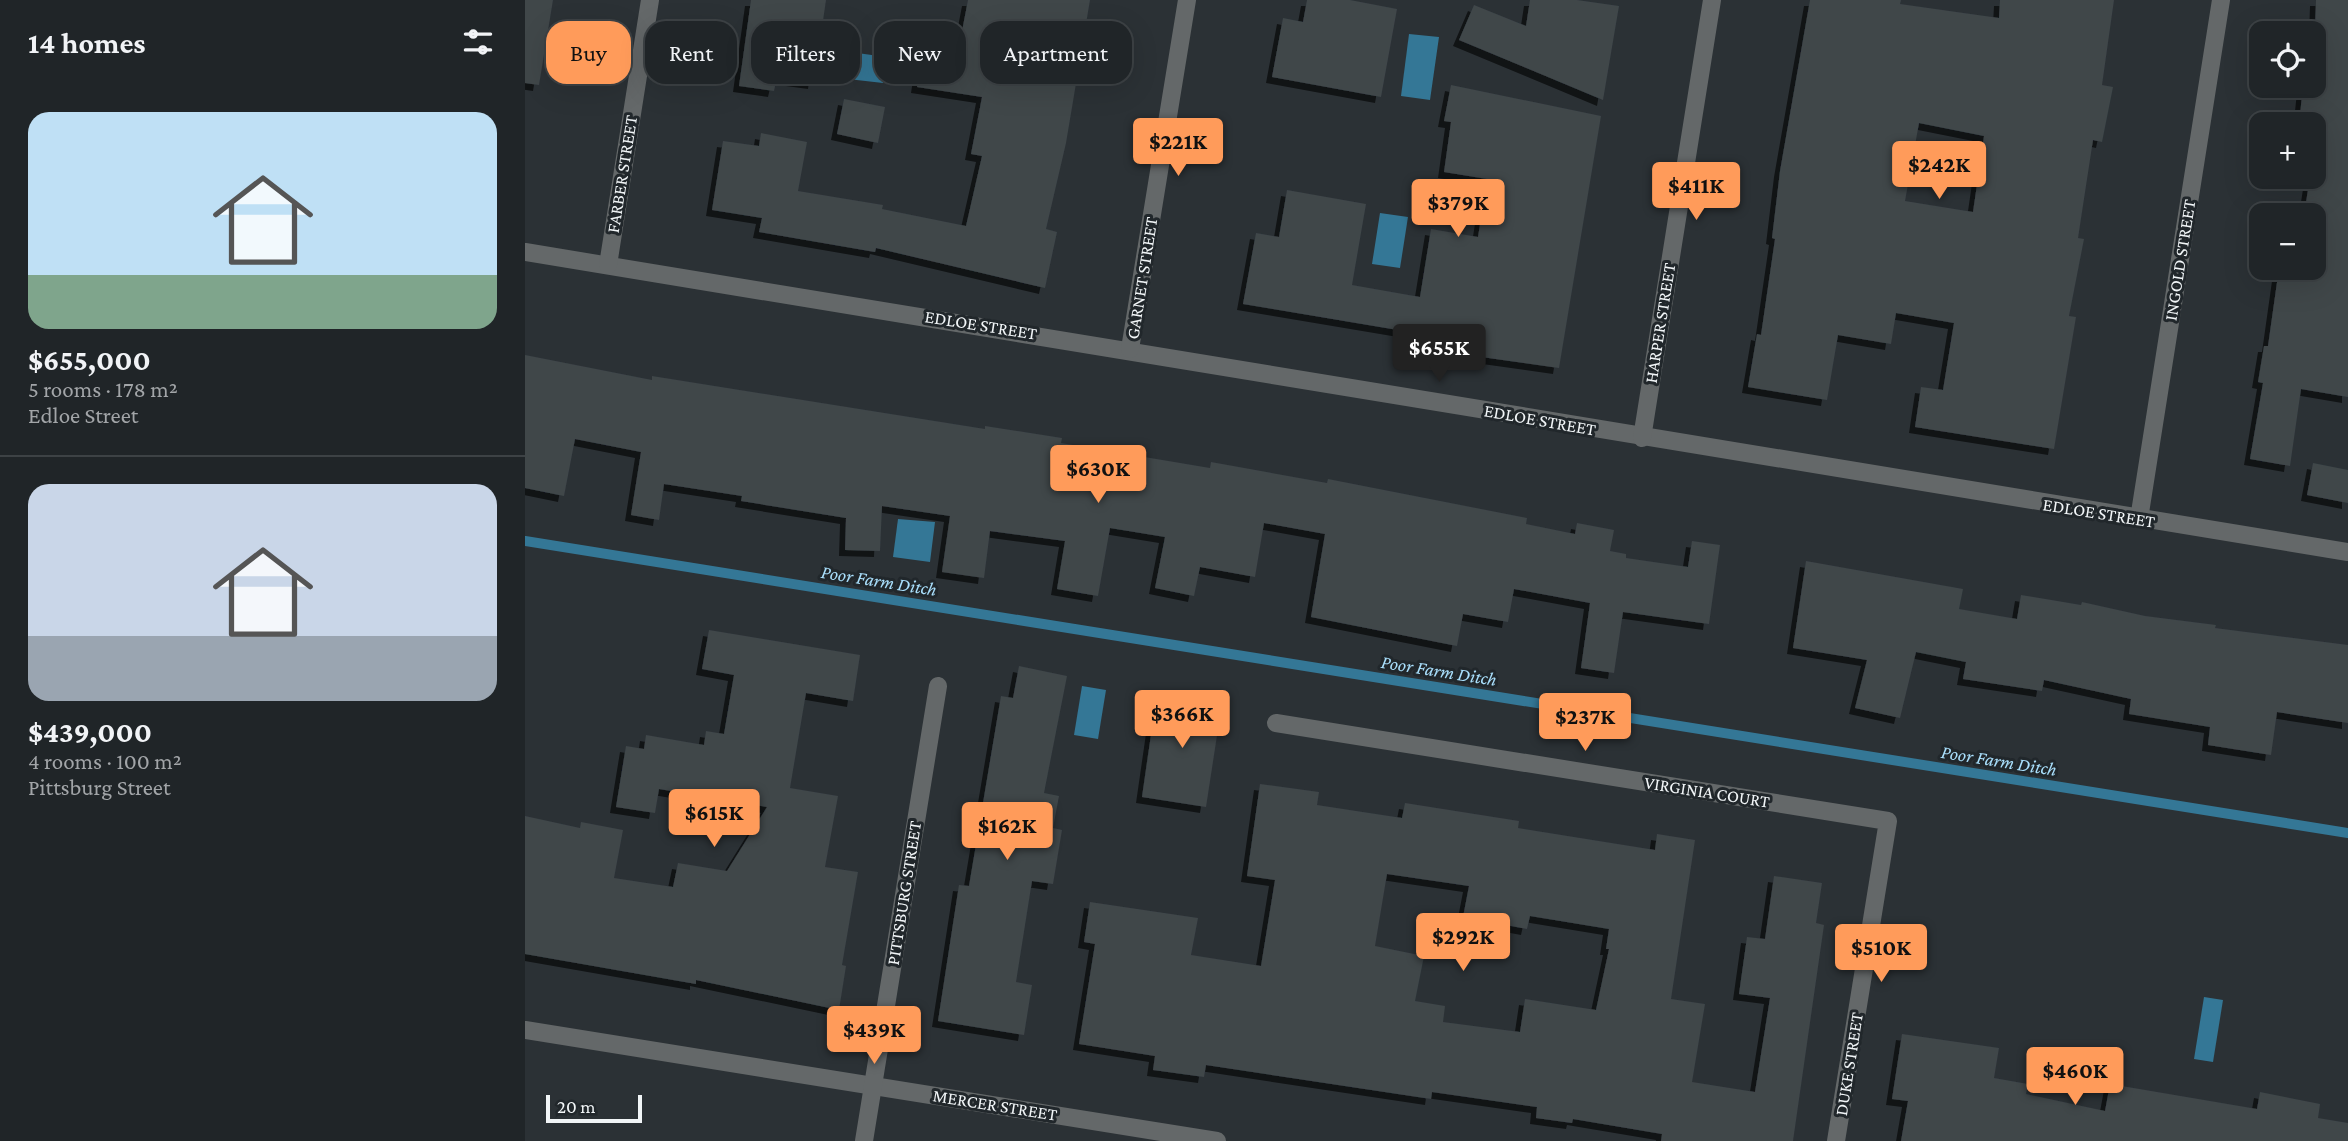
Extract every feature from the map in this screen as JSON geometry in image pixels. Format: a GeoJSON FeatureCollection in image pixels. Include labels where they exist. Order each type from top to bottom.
{"type":"FeatureCollection","features":[{"type":"Feature","properties":{"kind":"street","name":"FARBER STREET"},"geometry":{"type":"LineString","coordinates":[[608,265],[650,0]]}},
{"type":"Feature","properties":{"kind":"street","name":"GARNET STREET"},"geometry":{"type":"LineString","coordinates":[[1130,349],[1187,0]]}},
{"type":"Feature","properties":{"kind":"street","name":"HARPER STREET"},"geometry":{"type":"LineString","coordinates":[[1642,438],[1713,0]]}},
{"type":"Feature","properties":{"kind":"street","name":"INGOLD STREET"},"geometry":{"type":"LineString","coordinates":[[2139,519],[2221,0]]}},
{"type":"Feature","properties":{"kind":"street","name":"EDLOE STREET"},"geometry":{"type":"LineString","coordinates":[[525,251],[1130,349],[1642,438],[2348,552]]}},
{"type":"Feature","properties":{"kind":"street","name":"PITTSBURG STREET"},"geometry":{"type":"LineString","coordinates":[[865,1141],[938,686]]}},
{"type":"Feature","properties":{"kind":"street","name":"VIRGINIA COURT"},"geometry":{"type":"LineString","coordinates":[[1276,723],[1888,821]]}},
{"type":"Feature","properties":{"kind":"street","name":"DUKE STREET"},"geometry":{"type":"LineString","coordinates":[[1836,1141],[1888,821]]}},
{"type":"Feature","properties":{"kind":"street","name":"MERCER STREET"},"geometry":{"type":"LineString","coordinates":[[525,1030],[1217,1141]]}},
{"type":"Feature","properties":{"kind":"water"},"geometry":{"type":"Polygon","coordinates":[[[1409,34],[1439,37],[1430,100],[1401,96],[1409,34]]]}},
{"type":"Feature","properties":{"kind":"water"},"geometry":{"type":"Polygon","coordinates":[[[860,53],[874,55],[874,82],[860,80],[860,53]]]}},
{"type":"Feature","properties":{"kind":"water"},"geometry":{"type":"Polygon","coordinates":[[[1380,213],[1408,217],[1400,268],[1372,264],[1380,213]]]}},
{"type":"Feature","properties":{"kind":"water"},"geometry":{"type":"Polygon","coordinates":[[[898,519],[935,522],[930,562],[893,557],[898,519]]]}},
{"type":"Feature","properties":{"kind":"water"},"geometry":{"type":"Polygon","coordinates":[[[1082,686],[1106,690],[1098,739],[1074,735],[1082,686]]]}},
{"type":"Feature","properties":{"kind":"water"},"geometry":{"type":"Polygon","coordinates":[[[2204,997],[2223,1000],[2213,1062],[2194,1059],[2204,997]]]}},
{"type":"Feature","properties":{"kind":"building"},"geometry":{"type":"Polygon","coordinates":[[[525,0],[553,0],[550,21],[546,21],[546,42],[539,85],[525,83],[525,0]]]}},
{"type":"Feature","properties":{"kind":"building"},"geometry":{"type":"Polygon","coordinates":[[[751,0],[826,0],[823,21],[751,21],[751,84],[776,84],[774,91],[739,86],[751,0]]]}},
{"type":"Feature","properties":{"kind":"building"},"geometry":{"type":"Polygon","coordinates":[[[968,0],[1090,0],[1086,21],[980,21],[980,84],[1076,84],[1066,143],[1046,229],[1057,232],[1045,288],[876,248],[875,252],[759,232],[762,218],[712,210],[723,141],[759,146],[761,133],[807,142],[798,191],[883,205],[882,209],[966,226],[982,156],[971,154],[982,97],[917,87],[917,84],[966,84],[964,21],[968,0]]]}},
{"type":"Feature","properties":{"kind":"building"},"geometry":{"type":"Polygon","coordinates":[[[1307,0],[1350,0],[1397,9],[1381,97],[1272,77],[1283,18],[1303,22],[1307,0]]]}},
{"type":"Feature","properties":{"kind":"building"},"geometry":{"type":"Polygon","coordinates":[[[1530,0],[1577,0],[1619,6],[1603,100],[1459,40],[1474,5],[1526,26],[1530,0]]]}},
{"type":"Feature","properties":{"kind":"building"},"geometry":{"type":"Polygon","coordinates":[[[1810,0],[1901,0],[1900,4],[1999,18],[2000,0],[2114,0],[2102,85],[2113,87],[2102,142],[2093,140],[2078,238],[2084,239],[2069,316],[2076,317],[2054,449],[1915,427],[1921,387],[1943,390],[1954,323],[1896,313],[1891,344],[1838,335],[1827,400],[1748,387],[1757,334],[1761,335],[1775,239],[1772,238],[1780,171],[1810,0]],[[1919,123],[1905,201],[1973,212],[1984,136],[1919,123]]]}},
{"type":"Feature","properties":{"kind":"building"},"geometry":{"type":"Polygon","coordinates":[[[2316,0],[2348,0],[2348,397],[2301,389],[2290,466],[2250,459],[2263,383],[2258,382],[2264,346],[2268,346],[2277,280],[2326,280],[2326,203],[2306,203],[2308,189],[2326,189],[2326,112],[2300,112],[2302,98],[2326,98],[2326,21],[2315,21],[2316,0]]]}},
{"type":"Feature","properties":{"kind":"building"},"geometry":{"type":"Polygon","coordinates":[[[1451,85],[1601,116],[1559,368],[1474,356],[1475,343],[1243,304],[1256,233],[1279,237],[1287,190],[1366,204],[1352,285],[1420,297],[1431,229],[1478,237],[1487,179],[1444,172],[1451,122],[1444,121],[1451,85]]]}},
{"type":"Feature","properties":{"kind":"building"},"geometry":{"type":"Polygon","coordinates":[[[844,99],[885,107],[878,143],[837,134],[844,99]]]}},
{"type":"Feature","properties":{"kind":"building"},"geometry":{"type":"Polygon","coordinates":[[[525,355],[652,380],[652,376],[985,429],[985,426],[1062,438],[1061,443],[1210,468],[1211,462],[1327,483],[1328,479],[1527,518],[1526,524],[1575,534],[1577,523],[1614,530],[1610,551],[1626,554],[1626,558],[1688,567],[1692,541],[1720,545],[1709,624],[1623,612],[1614,673],[1581,668],[1590,603],[1514,589],[1508,622],[1463,614],[1457,646],[1311,617],[1325,534],[1264,523],[1255,577],[1200,567],[1194,596],[1155,588],[1165,537],[1110,528],[1098,596],[1057,589],[1065,541],[990,531],[984,578],[942,572],[950,516],[882,506],[880,551],[845,550],[846,518],[741,501],[742,496],[664,484],[659,520],[631,515],[641,452],[575,439],[564,496],[525,488],[525,355]]]}},
{"type":"Feature","properties":{"kind":"building"},"geometry":{"type":"Polygon","coordinates":[[[2313,463],[2348,470],[2348,503],[2307,495],[2313,463]]]}},
{"type":"Feature","properties":{"kind":"building"},"geometry":{"type":"Polygon","coordinates":[[[1806,561],[1963,589],[1959,609],[2017,619],[2021,595],[2081,605],[2082,602],[2145,616],[2216,625],[2215,628],[2348,645],[2348,723],[2277,712],[2271,755],[2208,745],[2210,727],[2129,714],[2131,699],[2044,680],[2042,691],[1963,679],[1966,662],[1916,652],[1900,718],[1855,708],[1867,660],[1793,648],[1806,561]]]}},
{"type":"Feature","properties":{"kind":"building"},"geometry":{"type":"Polygon","coordinates":[[[709,630],[860,655],[853,701],[806,693],[790,788],[838,796],[825,867],[858,872],[842,965],[846,966],[839,1010],[696,980],[696,984],[525,954],[525,816],[580,828],[581,822],[623,830],[614,878],[673,887],[678,863],[727,871],[767,807],[659,789],[655,813],[616,807],[626,746],[644,749],[646,735],[704,745],[706,731],[724,734],[734,675],[702,669],[709,630]]]}},
{"type":"Feature","properties":{"kind":"building"},"geometry":{"type":"Polygon","coordinates":[[[1019,666],[1067,676],[1044,793],[1059,796],[1053,828],[1062,830],[1053,884],[1032,881],[1016,982],[1032,985],[1024,1035],[938,1021],[959,885],[969,886],[1001,696],[1013,698],[1019,666]]]}},
{"type":"Feature","properties":{"kind":"building"},"geometry":{"type":"Polygon","coordinates":[[[1157,693],[1222,703],[1206,807],[1142,797],[1157,693]]]}},
{"type":"Feature","properties":{"kind":"building"},"geometry":{"type":"Polygon","coordinates":[[[1260,784],[1319,792],[1317,805],[1402,818],[1405,803],[1519,821],[1518,828],[1655,850],[1657,834],[1695,840],[1671,999],[1705,1004],[1692,1082],[1755,1092],[1770,998],[1739,994],[1747,937],[1765,939],[1774,876],[1822,883],[1816,923],[1824,925],[1793,1141],[1661,1141],[1662,1134],[1573,1119],[1572,1123],[1536,1118],[1537,1107],[1432,1092],[1431,1099],[1206,1065],[1204,1077],[1153,1070],[1155,1056],[1079,1044],[1095,944],[1084,942],[1090,902],[1198,918],[1191,955],[1261,966],[1275,880],[1247,876],[1260,784]],[[1387,874],[1375,946],[1424,956],[1415,1001],[1445,1006],[1443,1022],[1520,1032],[1525,999],[1596,1010],[1609,949],[1606,949],[1609,929],[1530,916],[1527,929],[1463,917],[1469,886],[1387,874]]]}},
{"type":"Feature","properties":{"kind":"building"},"geometry":{"type":"Polygon","coordinates":[[[1902,1034],[1999,1048],[1994,1078],[2028,1084],[2026,1094],[2105,1111],[2110,1084],[2257,1109],[2260,1092],[2320,1104],[2318,1118],[2348,1123],[2348,1141],[1901,1141],[1908,1101],[1892,1099],[1902,1034]]]}},
{"type":"Feature","properties":{"kind":"waterway","name":"Poor Farm Ditch"},"geometry":{"type":"LineString","coordinates":[[525,541],[2348,833]]}}]}
